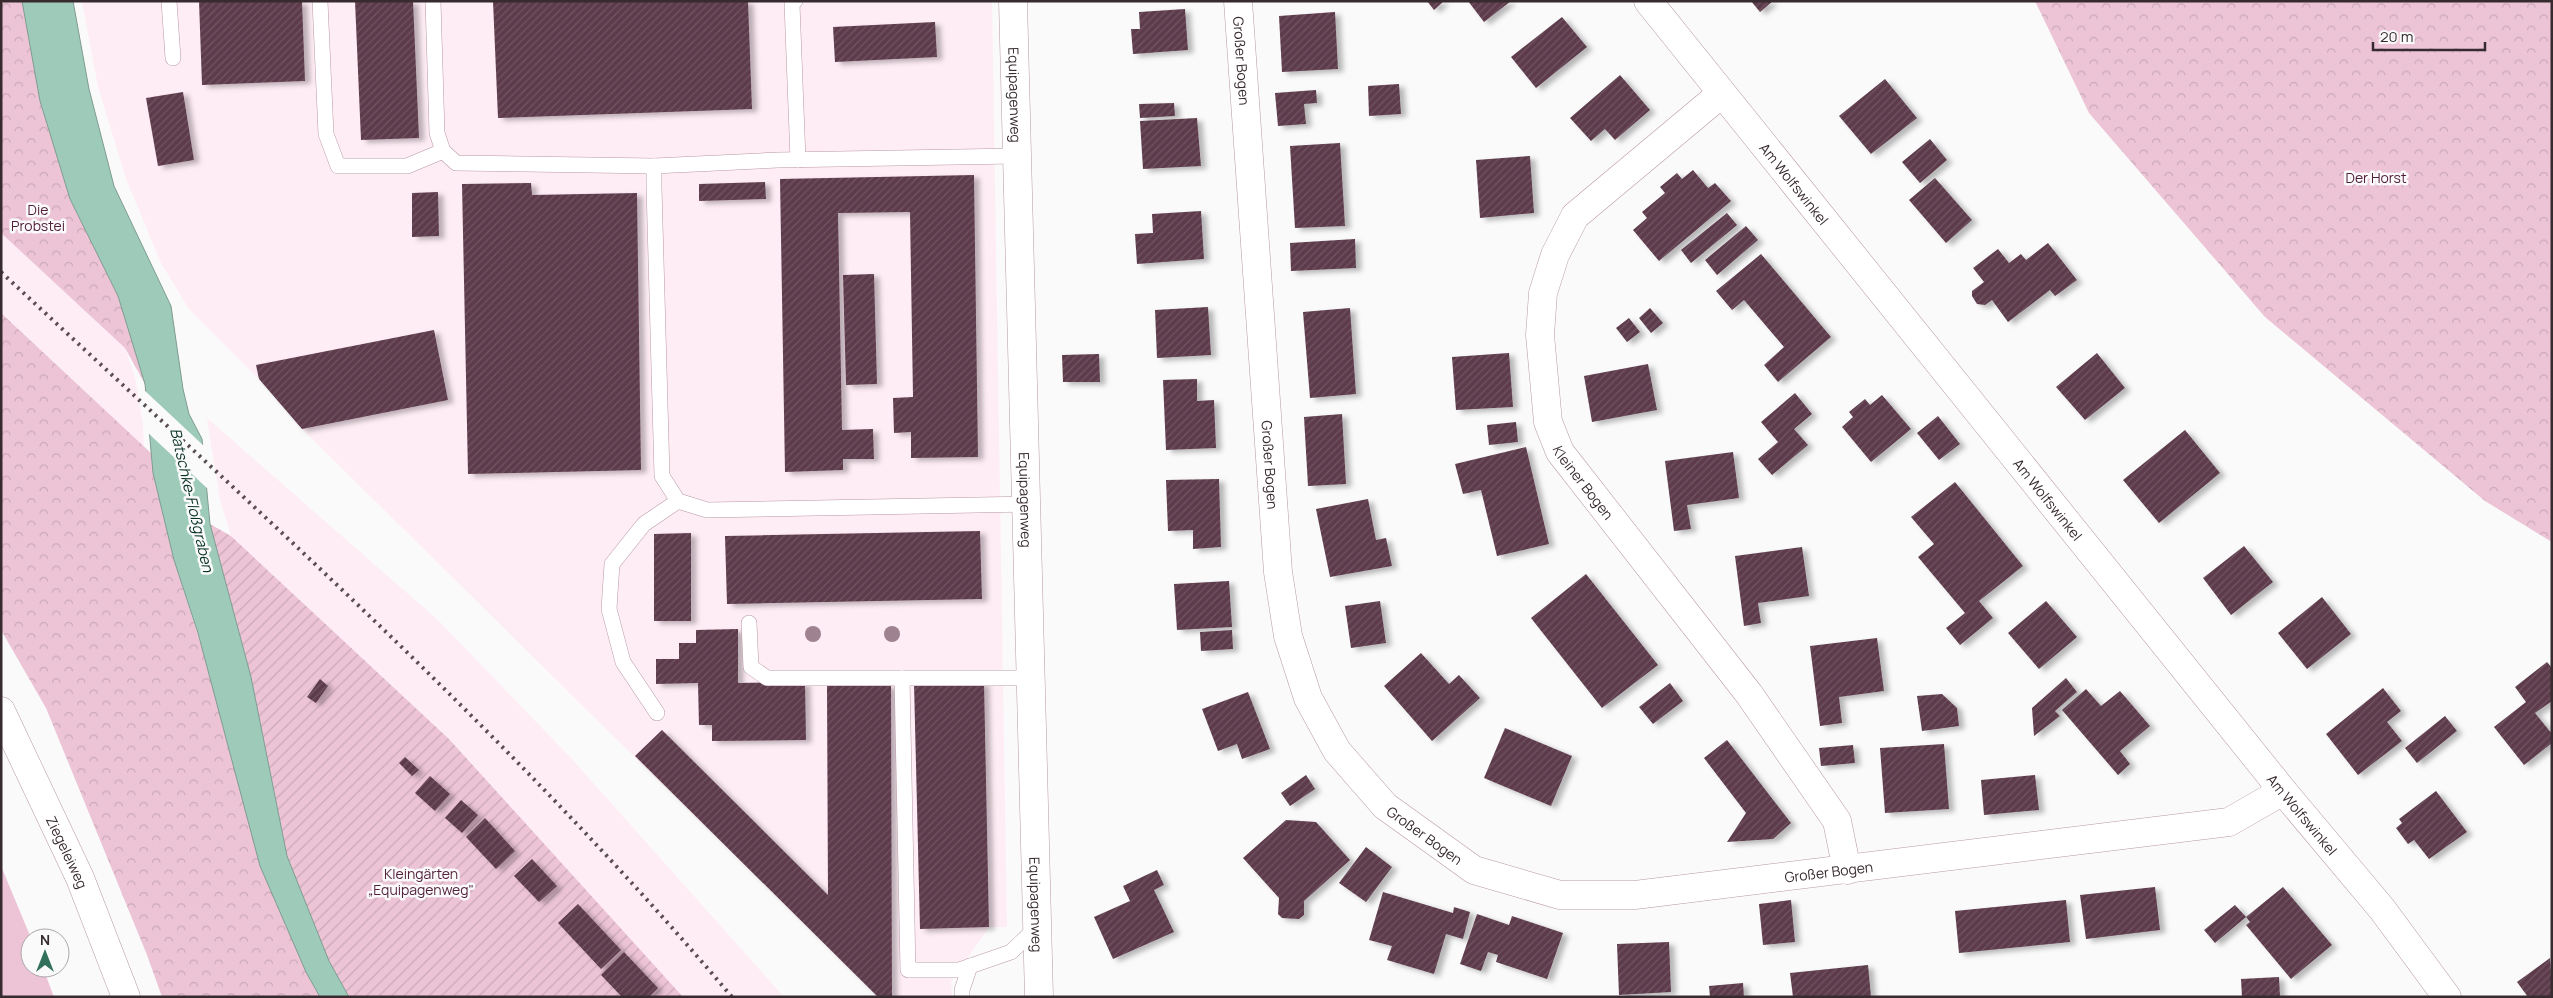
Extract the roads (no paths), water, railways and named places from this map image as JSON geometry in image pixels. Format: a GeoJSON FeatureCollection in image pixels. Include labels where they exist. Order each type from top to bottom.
{"type":"FeatureCollection","features":[{"type":"Feature","properties":{"kind":"street","name":"Equipagenweg"},"geometry":{"type":"LineString","coordinates":[[1013,1],[1029,678],[1039,997]]}},
{"type":"Feature","properties":{"kind":"street","name":"Großer Bogen"},"geometry":{"type":"LineString","coordinates":[[1238,1],[1278,572],[1288,636],[1308,698],[1337,751],[1385,806],[1474,870],[1560,895],[1635,895],[2228,822],[2283,792]]}},
{"type":"Feature","properties":{"kind":"street","name":"Am Wolfswinkel"},"geometry":{"type":"LineString","coordinates":[[1648,1],[2283,792],[2382,909],[2448,997]]}},
{"type":"Feature","properties":{"kind":"street","name":"Kleiner Bogen"},"geometry":{"type":"LineString","coordinates":[[1721,94],[1575,216],[1555,255],[1544,293],[1540,335],[1548,422],[1560,452],[1749,694],[1837,821],[1847,870]]}},
{"type":"Feature","properties":{"kind":"street","name":"Ziegeleiweg"},"geometry":{"type":"LineString","coordinates":[[1,710],[80,878],[126,997]]}},
{"type":"Feature","properties":{"kind":"lane"},"geometry":{"type":"LineString","coordinates":[[169,1],[172,58]]}},
{"type":"Feature","properties":{"kind":"lane"},"geometry":{"type":"LineString","coordinates":[[320,1],[326,134],[338,166],[407,166],[443,151]]}},
{"type":"Feature","properties":{"kind":"lane"},"geometry":{"type":"LineString","coordinates":[[433,1],[437,132],[443,151],[456,163],[654,166],[798,160],[1016,156]]}},
{"type":"Feature","properties":{"kind":"lane"},"geometry":{"type":"LineString","coordinates":[[792,2],[798,160]]}},
{"type":"Feature","properties":{"kind":"lane"},"geometry":{"type":"LineString","coordinates":[[654,166],[662,476],[678,501],[707,510],[1026,504]]}},
{"type":"Feature","properties":{"kind":"lane"},"geometry":{"type":"LineString","coordinates":[[657,713],[622,662],[609,609],[612,564],[644,524],[678,501]]}},
{"type":"Feature","properties":{"kind":"lane"},"geometry":{"type":"LineString","coordinates":[[748,623],[751,667],[767,678],[1029,678]]}},
{"type":"Feature","properties":{"kind":"lane"},"geometry":{"type":"LineString","coordinates":[[902,678],[908,970],[959,970],[1011,952],[1038,926]]}},
{"type":"Feature","properties":{"kind":"lane"},"geometry":{"type":"LineString","coordinates":[[962,997],[962,990],[970,966]]}},
{"type":"Feature","properties":{"kind":"water","name":"Batschke‐Floßgraben"},"geometry":{"type":"Polygon","coordinates":[[[22,1],[73,1],[89,89],[114,186],[171,306],[183,389],[189,414],[202,439],[210,524],[251,677],[287,856],[329,961],[349,997],[320,997],[306,972],[260,866],[198,633],[174,560],[153,473],[145,384],[118,296],[70,199],[40,101],[22,1]]]}},
{"type":"Feature","properties":{"kind":"railway"},"geometry":{"type":"LineString","coordinates":[[1,272],[284,535],[469,714],[647,900],[732,997]]}},
{"type":"Feature","properties":{"kind":"park label","name":"Der Horst"},"geometry":{"type":"Point","coordinates":[2376,177]}},
{"type":"Feature","properties":{"kind":"park label","name":"Die Probstei"},"geometry":{"type":"Point","coordinates":[38,217]}},
{"type":"Feature","properties":{"kind":"park label","name":"Kleingärten „Equipagenweg\""},"geometry":{"type":"Point","coordinates":[421,882]}}]}
